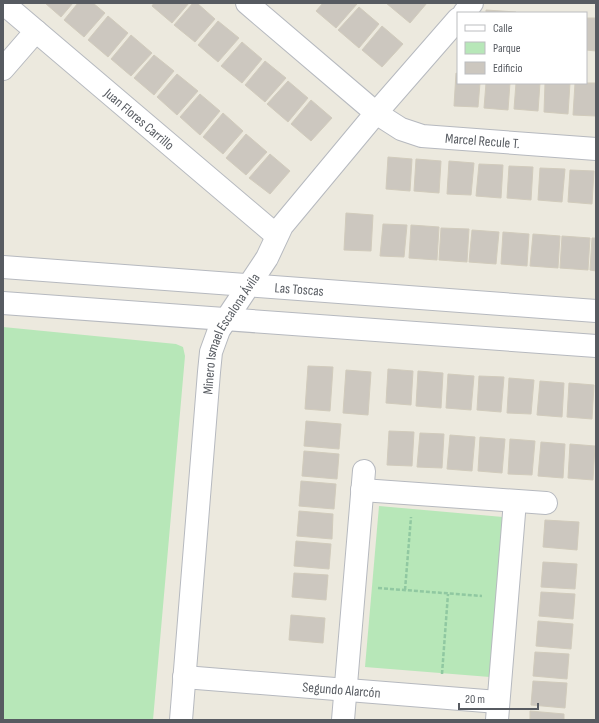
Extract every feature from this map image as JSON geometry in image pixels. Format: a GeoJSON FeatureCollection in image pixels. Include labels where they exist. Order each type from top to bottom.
{"type":"FeatureCollection","features":[{"type":"Feature","properties":{"kind":"street","name":"Juan Flores Carrillo"},"geometry":{"type":"LineString","coordinates":[[3,3],[276,235]]}},
{"type":"Feature","properties":{"kind":"street","name":"Marcel Recule T."},"geometry":{"type":"LineString","coordinates":[[247,3],[376,112],[401,129],[422,136],[596,149]]}},
{"type":"Feature","properties":{"kind":"street"},"geometry":{"type":"LineString","coordinates":[[465,12],[472,3]]}},
{"type":"Feature","properties":{"kind":"street","name":"Minero Ismael Escalona Ávila"},"geometry":{"type":"LineString","coordinates":[[181,720],[211,352],[225,318],[267,258],[276,235],[291,214],[376,112],[457,20]]}},
{"type":"Feature","properties":{"kind":"street"},"geometry":{"type":"LineString","coordinates":[[3,69],[36,31]]}},
{"type":"Feature","properties":{"kind":"street","name":"Las Toscas"},"geometry":{"type":"LineString","coordinates":[[3,267],[596,311]]}},
{"type":"Feature","properties":{"kind":"street"},"geometry":{"type":"LineString","coordinates":[[3,302],[596,346]]}},
{"type":"Feature","properties":{"kind":"street"},"geometry":{"type":"LineString","coordinates":[[342,720],[363,480],[412,494],[546,504]]}},
{"type":"Feature","properties":{"kind":"street"},"geometry":{"type":"LineString","coordinates":[[498,711],[515,501]]}},
{"type":"Feature","properties":{"kind":"street","name":"Segundo Alarcón"},"geometry":{"type":"LineString","coordinates":[[184,677],[345,690],[498,711]]}},
{"type":"Feature","properties":{"kind":"path"},"geometry":{"type":"LineString","coordinates":[[406,590],[412,494]]}},
{"type":"Feature","properties":{"kind":"path"},"geometry":{"type":"LineString","coordinates":[[354,587],[507,598]]}},
{"type":"Feature","properties":{"kind":"path"},"geometry":{"type":"LineString","coordinates":[[442,680],[448,594]]}},
{"type":"Feature","properties":{"kind":"green space"},"geometry":{"type":"Polygon","coordinates":[[[3,327],[176,344],[183,347],[185,356],[153,720],[3,720],[3,327]]]}},
{"type":"Feature","properties":{"kind":"green space"},"geometry":{"type":"Polygon","coordinates":[[[379,506],[503,517],[490,677],[365,667],[379,506]]]}},
{"type":"Feature","properties":{"kind":"building"},"geometry":{"type":"Polygon","coordinates":[[[45,3],[73,3],[61,17],[45,3]]]}},
{"type":"Feature","properties":{"kind":"building"},"geometry":{"type":"Polygon","coordinates":[[[78,3],[93,3],[105,13],[84,37],[64,20],[78,3]]]}},
{"type":"Feature","properties":{"kind":"building"},"geometry":{"type":"Polygon","coordinates":[[[154,3],[189,3],[172,23],[152,6],[154,3]]]}},
{"type":"Feature","properties":{"kind":"building"},"geometry":{"type":"Polygon","coordinates":[[[193,3],[197,3],[215,19],[195,42],[174,25],[193,3]]]}},
{"type":"Feature","properties":{"kind":"building"},"geometry":{"type":"Polygon","coordinates":[[[323,3],[357,4],[336,28],[316,11],[323,3]]]}},
{"type":"Feature","properties":{"kind":"building"},"geometry":{"type":"Polygon","coordinates":[[[386,3],[427,3],[410,23],[386,3]]]}},
{"type":"Feature","properties":{"kind":"building"},"geometry":{"type":"Polygon","coordinates":[[[359,7],[379,24],[359,48],[338,30],[359,7]]]}},
{"type":"Feature","properties":{"kind":"building"},"geometry":{"type":"Polygon","coordinates":[[[486,10],[516,12],[486,12],[486,10]]]}},
{"type":"Feature","properties":{"kind":"building"},"geometry":{"type":"Polygon","coordinates":[[[108,16],[128,33],[108,57],[88,40],[108,16]]]}},
{"type":"Feature","properties":{"kind":"building"},"geometry":{"type":"Polygon","coordinates":[[[587,18],[596,18],[596,51],[587,50],[587,18]]]}},
{"type":"Feature","properties":{"kind":"building"},"geometry":{"type":"Polygon","coordinates":[[[218,21],[239,38],[218,62],[198,45],[218,21]]]}},
{"type":"Feature","properties":{"kind":"building"},"geometry":{"type":"Polygon","coordinates":[[[382,26],[403,44],[382,67],[362,50],[382,26]]]}},
{"type":"Feature","properties":{"kind":"building"},"geometry":{"type":"Polygon","coordinates":[[[131,35],[152,53],[131,76],[111,59],[131,35]]]}},
{"type":"Feature","properties":{"kind":"building"},"geometry":{"type":"Polygon","coordinates":[[[242,42],[262,59],[242,83],[221,66],[242,42]]]}},
{"type":"Feature","properties":{"kind":"building"},"geometry":{"type":"Polygon","coordinates":[[[154,55],[174,71],[154,95],[134,78],[154,55]]]}},
{"type":"Feature","properties":{"kind":"building"},"geometry":{"type":"Polygon","coordinates":[[[265,61],[286,78],[265,102],[245,85],[265,61]]]}},
{"type":"Feature","properties":{"kind":"building"},"geometry":{"type":"Polygon","coordinates":[[[456,73],[457,84],[480,84],[478,107],[454,106],[456,73]]]}},
{"type":"Feature","properties":{"kind":"building"},"geometry":{"type":"Polygon","coordinates":[[[177,74],[198,91],[177,115],[157,97],[177,74]]]}},
{"type":"Feature","properties":{"kind":"building"},"geometry":{"type":"Polygon","coordinates":[[[288,81],[308,98],[288,122],[267,104],[288,81]]]}},
{"type":"Feature","properties":{"kind":"building"},"geometry":{"type":"Polygon","coordinates":[[[596,83],[596,116],[573,115],[575,84],[596,83]]]}},
{"type":"Feature","properties":{"kind":"building"},"geometry":{"type":"Polygon","coordinates":[[[486,84],[510,84],[508,110],[484,108],[486,84]]]}},
{"type":"Feature","properties":{"kind":"building"},"geometry":{"type":"Polygon","coordinates":[[[516,84],[540,84],[538,111],[514,109],[516,84]]]}},
{"type":"Feature","properties":{"kind":"building"},"geometry":{"type":"Polygon","coordinates":[[[545,84],[570,84],[568,114],[544,112],[545,84]]]}},
{"type":"Feature","properties":{"kind":"building"},"geometry":{"type":"Polygon","coordinates":[[[200,94],[220,111],[200,135],[180,117],[200,94]]]}},
{"type":"Feature","properties":{"kind":"building"},"geometry":{"type":"Polygon","coordinates":[[[311,100],[332,118],[311,141],[291,124],[311,100]]]}},
{"type":"Feature","properties":{"kind":"building"},"geometry":{"type":"Polygon","coordinates":[[[223,113],[243,131],[223,154],[203,137],[223,113]]]}},
{"type":"Feature","properties":{"kind":"building"},"geometry":{"type":"Polygon","coordinates":[[[246,134],[267,152],[246,175],[226,158],[246,134]]]}},
{"type":"Feature","properties":{"kind":"building"},"geometry":{"type":"Polygon","coordinates":[[[270,154],[290,171],[270,194],[249,178],[270,154]]]}},
{"type":"Feature","properties":{"kind":"building"},"geometry":{"type":"Polygon","coordinates":[[[388,157],[412,159],[410,191],[386,189],[388,157]]]}},
{"type":"Feature","properties":{"kind":"building"},"geometry":{"type":"Polygon","coordinates":[[[416,159],[441,161],[439,193],[414,191],[416,159]]]}},
{"type":"Feature","properties":{"kind":"building"},"geometry":{"type":"Polygon","coordinates":[[[449,161],[474,163],[471,195],[447,194],[449,161]]]}},
{"type":"Feature","properties":{"kind":"building"},"geometry":{"type":"Polygon","coordinates":[[[479,164],[503,165],[501,198],[476,196],[479,164]]]}},
{"type":"Feature","properties":{"kind":"building"},"geometry":{"type":"Polygon","coordinates":[[[509,166],[533,167],[531,200],[507,198],[509,166]]]}},
{"type":"Feature","properties":{"kind":"building"},"geometry":{"type":"Polygon","coordinates":[[[540,168],[565,169],[562,202],[538,200],[540,168]]]}},
{"type":"Feature","properties":{"kind":"building"},"geometry":{"type":"Polygon","coordinates":[[[570,170],[594,171],[592,204],[568,202],[570,170]]]}},
{"type":"Feature","properties":{"kind":"building"},"geometry":{"type":"Polygon","coordinates":[[[346,213],[373,215],[371,251],[344,250],[346,213]]]}},
{"type":"Feature","properties":{"kind":"building"},"geometry":{"type":"Polygon","coordinates":[[[383,224],[407,225],[404,257],[380,256],[383,224]]]}},
{"type":"Feature","properties":{"kind":"building"},"geometry":{"type":"Polygon","coordinates":[[[411,225],[439,227],[437,260],[409,258],[411,225]]]}},
{"type":"Feature","properties":{"kind":"building"},"geometry":{"type":"Polygon","coordinates":[[[441,228],[469,229],[467,262],[439,260],[441,228]]]}},
{"type":"Feature","properties":{"kind":"building"},"geometry":{"type":"Polygon","coordinates":[[[472,230],[499,232],[496,264],[469,262],[472,230]]]}},
{"type":"Feature","properties":{"kind":"building"},"geometry":{"type":"Polygon","coordinates":[[[503,232],[529,234],[527,266],[501,264],[503,232]]]}},
{"type":"Feature","properties":{"kind":"building"},"geometry":{"type":"Polygon","coordinates":[[[533,234],[560,236],[558,268],[530,266],[533,234]]]}},
{"type":"Feature","properties":{"kind":"building"},"geometry":{"type":"Polygon","coordinates":[[[562,236],[590,238],[588,270],[560,268],[562,236]]]}},
{"type":"Feature","properties":{"kind":"building"},"geometry":{"type":"Polygon","coordinates":[[[592,238],[596,238],[596,271],[590,270],[592,238]]]}},
{"type":"Feature","properties":{"kind":"building"},"geometry":{"type":"Polygon","coordinates":[[[308,366],[333,367],[330,411],[305,409],[308,366]]]}},
{"type":"Feature","properties":{"kind":"building"},"geometry":{"type":"Polygon","coordinates":[[[388,369],[413,371],[411,405],[386,403],[388,369]]]}},
{"type":"Feature","properties":{"kind":"building"},"geometry":{"type":"Polygon","coordinates":[[[346,370],[371,372],[368,415],[343,413],[346,370]]]}},
{"type":"Feature","properties":{"kind":"building"},"geometry":{"type":"Polygon","coordinates":[[[418,371],[443,373],[441,408],[416,406],[418,371]]]}},
{"type":"Feature","properties":{"kind":"building"},"geometry":{"type":"Polygon","coordinates":[[[448,374],[474,376],[471,410],[446,408],[448,374]]]}},
{"type":"Feature","properties":{"kind":"building"},"geometry":{"type":"Polygon","coordinates":[[[479,376],[504,377],[501,412],[477,410],[479,376]]]}},
{"type":"Feature","properties":{"kind":"building"},"geometry":{"type":"Polygon","coordinates":[[[509,378],[534,380],[531,414],[507,413],[509,378]]]}},
{"type":"Feature","properties":{"kind":"building"},"geometry":{"type":"Polygon","coordinates":[[[540,381],[564,383],[562,417],[537,415],[540,381]]]}},
{"type":"Feature","properties":{"kind":"building"},"geometry":{"type":"Polygon","coordinates":[[[569,383],[594,385],[592,419],[567,417],[569,383]]]}},
{"type":"Feature","properties":{"kind":"building"},"geometry":{"type":"Polygon","coordinates":[[[306,421],[341,424],[339,449],[304,446],[306,421]]]}},
{"type":"Feature","properties":{"kind":"building"},"geometry":{"type":"Polygon","coordinates":[[[389,431],[414,432],[412,466],[387,465],[389,431]]]}},
{"type":"Feature","properties":{"kind":"building"},"geometry":{"type":"Polygon","coordinates":[[[420,433],[444,434],[442,468],[417,467],[420,433]]]}},
{"type":"Feature","properties":{"kind":"building"},"geometry":{"type":"Polygon","coordinates":[[[450,435],[475,437],[472,471],[447,469],[450,435]]]}},
{"type":"Feature","properties":{"kind":"building"},"geometry":{"type":"Polygon","coordinates":[[[480,437],[505,439],[502,473],[478,471],[480,437]]]}},
{"type":"Feature","properties":{"kind":"building"},"geometry":{"type":"Polygon","coordinates":[[[510,439],[535,441],[532,475],[508,474],[510,439]]]}},
{"type":"Feature","properties":{"kind":"building"},"geometry":{"type":"Polygon","coordinates":[[[541,442],[565,444],[563,478],[538,476],[541,442]]]}},
{"type":"Feature","properties":{"kind":"building"},"geometry":{"type":"Polygon","coordinates":[[[570,444],[595,446],[593,480],[568,478],[570,444]]]}},
{"type":"Feature","properties":{"kind":"building"},"geometry":{"type":"Polygon","coordinates":[[[304,451],[339,454],[337,479],[302,476],[304,451]]]}},
{"type":"Feature","properties":{"kind":"building"},"geometry":{"type":"Polygon","coordinates":[[[301,481],[336,484],[334,509],[299,506],[301,481]]]}},
{"type":"Feature","properties":{"kind":"building"},"geometry":{"type":"Polygon","coordinates":[[[299,511],[333,514],[332,539],[297,536],[299,511]]]}},
{"type":"Feature","properties":{"kind":"building"},"geometry":{"type":"Polygon","coordinates":[[[545,520],[579,522],[577,550],[543,547],[545,520]]]}},
{"type":"Feature","properties":{"kind":"building"},"geometry":{"type":"Polygon","coordinates":[[[296,541],[331,544],[329,569],[294,566],[296,541]]]}},
{"type":"Feature","properties":{"kind":"building"},"geometry":{"type":"Polygon","coordinates":[[[543,562],[577,564],[575,589],[541,587],[543,562]]]}},
{"type":"Feature","properties":{"kind":"building"},"geometry":{"type":"Polygon","coordinates":[[[294,573],[328,575],[326,600],[292,597],[294,573]]]}},
{"type":"Feature","properties":{"kind":"building"},"geometry":{"type":"Polygon","coordinates":[[[541,592],[575,594],[573,619],[539,616],[541,592]]]}},
{"type":"Feature","properties":{"kind":"building"},"geometry":{"type":"Polygon","coordinates":[[[291,615],[325,618],[323,643],[289,640],[291,615]]]}},
{"type":"Feature","properties":{"kind":"building"},"geometry":{"type":"Polygon","coordinates":[[[538,621],[573,624],[571,649],[536,646],[538,621]]]}},
{"type":"Feature","properties":{"kind":"building"},"geometry":{"type":"Polygon","coordinates":[[[535,652],[569,654],[567,679],[533,676],[535,652]]]}},
{"type":"Feature","properties":{"kind":"building"},"geometry":{"type":"Polygon","coordinates":[[[533,681],[567,683],[565,708],[531,705],[533,681]]]}},
{"type":"Feature","properties":{"kind":"building"},"geometry":{"type":"Polygon","coordinates":[[[530,711],[564,714],[564,720],[530,720],[530,711]]]}}]}
